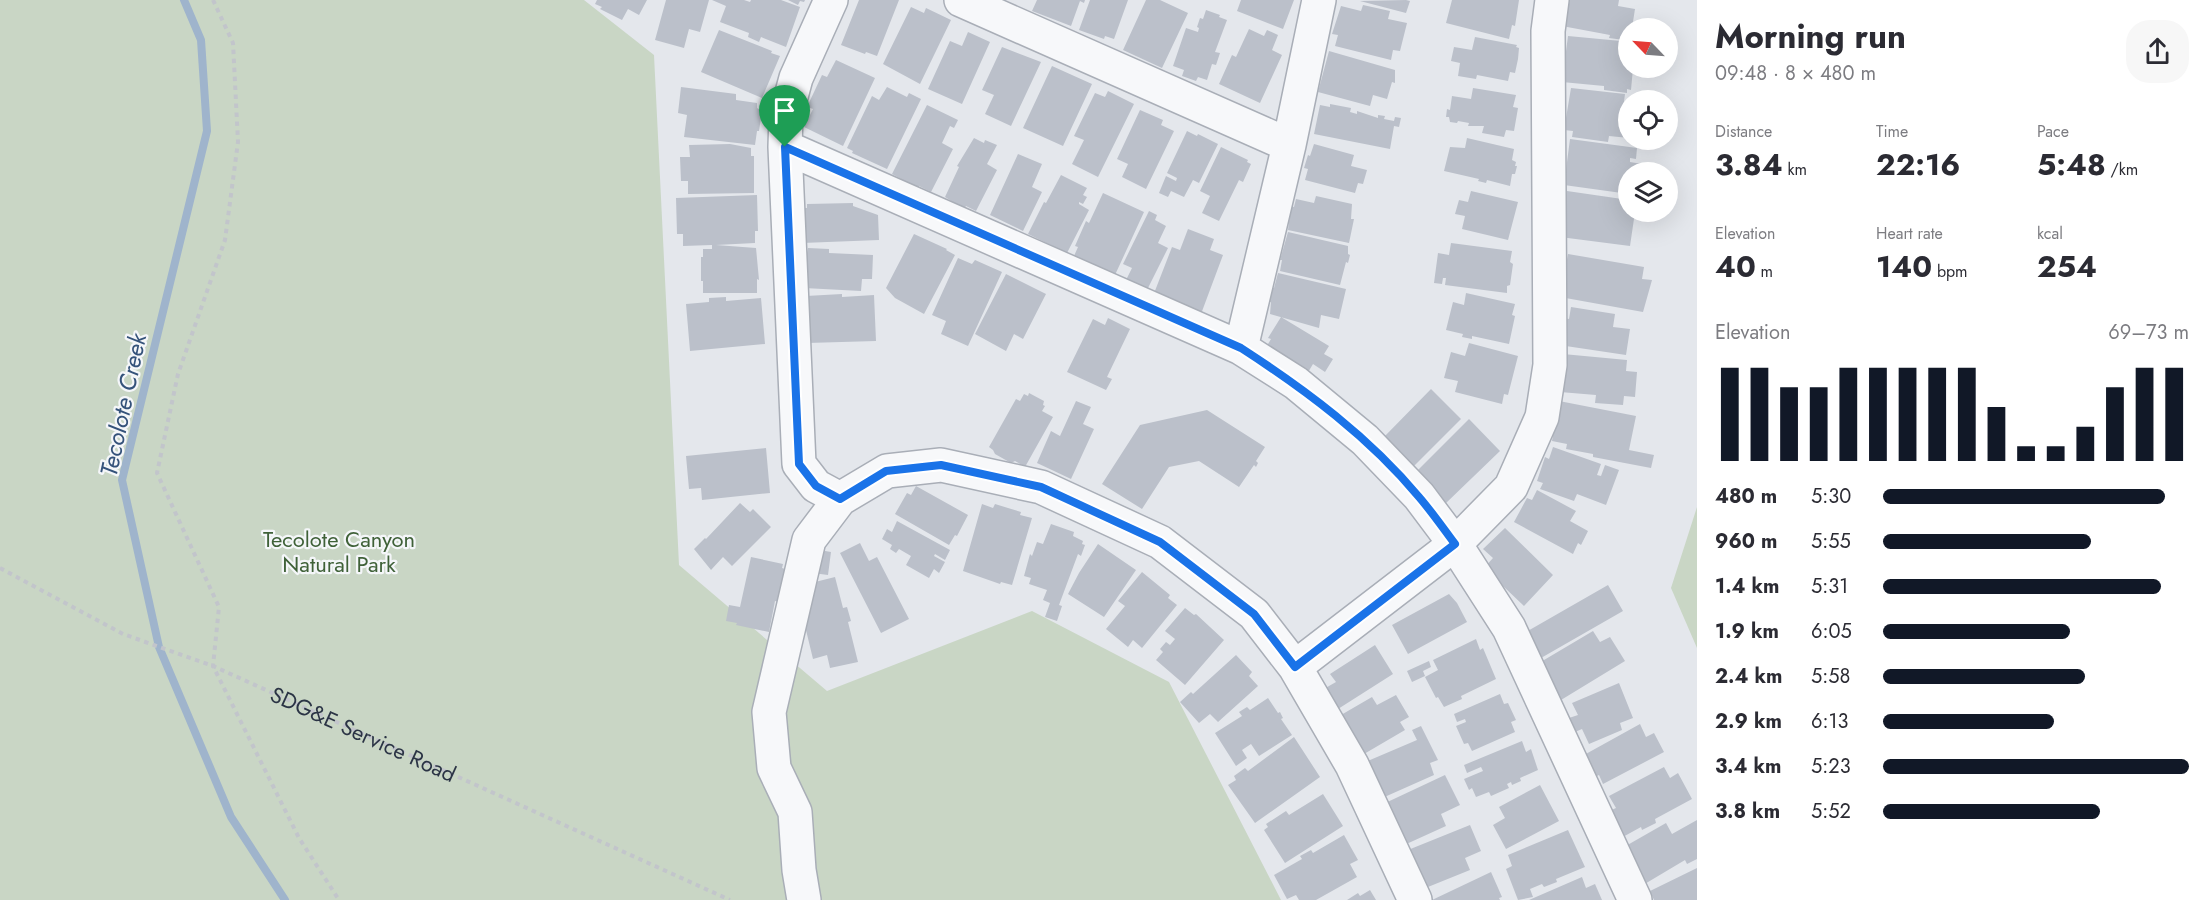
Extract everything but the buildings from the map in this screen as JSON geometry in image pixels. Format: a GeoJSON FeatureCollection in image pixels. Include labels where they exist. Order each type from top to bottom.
{"type":"FeatureCollection","features":[{"type":"Feature","properties":{"kind":"street"},"geometry":{"type":"LineString","coordinates":[[831,0],[796,78],[786,115],[785,147],[799,464],[816,486],[840,499]]}},
{"type":"Feature","properties":{"kind":"street"},"geometry":{"type":"LineString","coordinates":[[961,0],[1290,145]]}},
{"type":"Feature","properties":{"kind":"street"},"geometry":{"type":"LineString","coordinates":[[1241,348],[1290,145],[1319,0]]}},
{"type":"Feature","properties":{"kind":"street"},"geometry":{"type":"LineString","coordinates":[[1295,667],[1455,544],[1511,487],[1542,417],[1550,365],[1548,31],[1552,0]]}},
{"type":"Feature","properties":{"kind":"street"},"geometry":{"type":"LineString","coordinates":[[785,147],[1241,348],[1296,383],[1365,440],[1419,496],[1455,544],[1509,628],[1635,900]]}},
{"type":"Feature","properties":{"kind":"street"},"geometry":{"type":"LineString","coordinates":[[804,900],[798,870],[795,812],[774,768],[769,712],[809,540],[840,499],[886,471],[941,465],[1041,487],[1160,542],[1254,614],[1295,667],[1352,765],[1415,900]]}},
{"type":"Feature","properties":{"kind":"path"},"geometry":{"type":"LineString","coordinates":[[213,0],[233,43],[238,142],[225,240],[178,374],[157,473],[219,607],[213,666],[299,838],[339,900]]}},
{"type":"Feature","properties":{"kind":"path","name":"SDG&E Service Road"},"geometry":{"type":"LineString","coordinates":[[0,568],[123,634],[213,666],[730,900]]}},
{"type":"Feature","properties":{"kind":"green space","name":"Tecolote Canyon Natural Park"},"geometry":{"type":"Polygon","coordinates":[[[0,0],[584,0],[654,55],[679,565],[827,691],[1032,611],[1169,682],[1281,900],[0,900],[0,0]]]}},
{"type":"Feature","properties":{"kind":"green space"},"geometry":{"type":"Polygon","coordinates":[[[1697,507],[1697,648],[1671,588],[1697,507]]]}},
{"type":"Feature","properties":{"kind":"waterway","name":"Tecolote Creek"},"geometry":{"type":"LineString","coordinates":[[184,0],[201,40],[207,131],[122,480],[159,647],[231,817],[285,900]]}},
{"type":"Feature","properties":{"kind":"route"},"geometry":{"type":"LineString","coordinates":[[785,147],[1241,348],[1296,383],[1365,440],[1419,496],[1455,544],[1295,667],[1254,614],[1160,542],[1041,487],[941,465],[886,471],[840,499],[816,486],[799,464],[785,147]]}}]}
